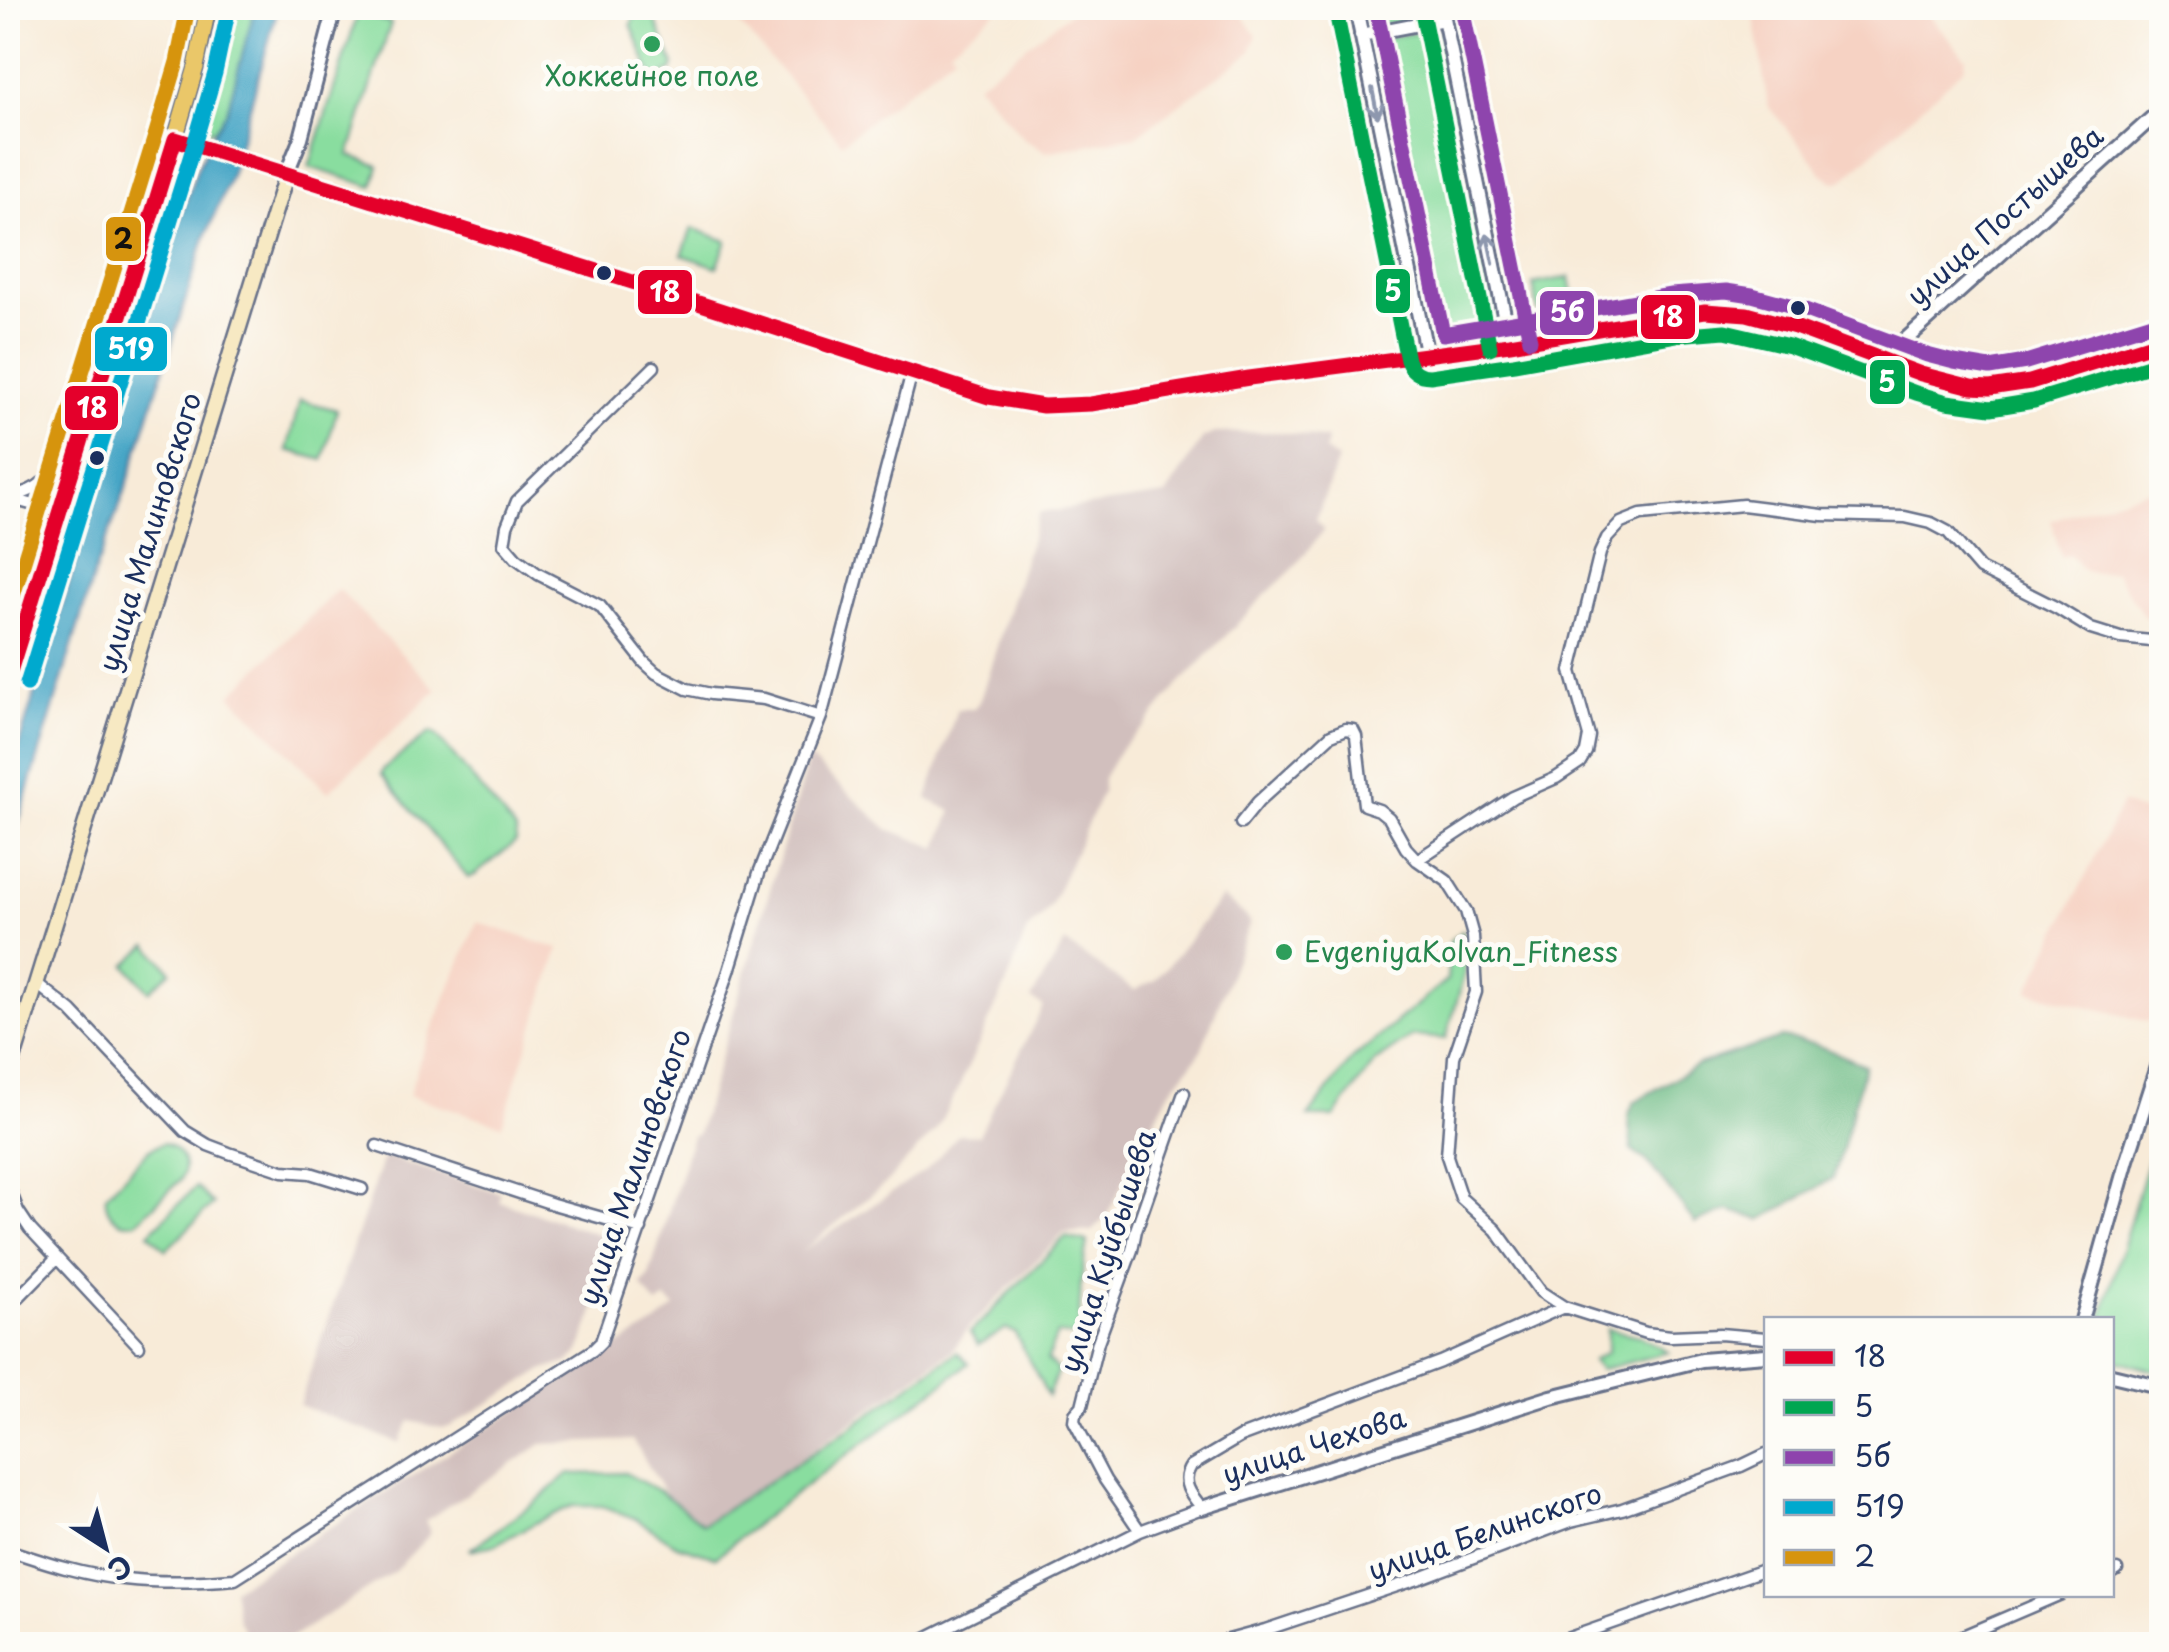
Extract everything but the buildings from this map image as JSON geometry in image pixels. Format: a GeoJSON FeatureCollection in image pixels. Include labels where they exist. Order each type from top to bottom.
{"type":"FeatureCollection","features":[{"type":"Feature","properties":{"kind":"main road"},"geometry":{"type":"LineString","coordinates":[[8,678],[196,68],[208,8]]}},
{"type":"Feature","properties":{"kind":"main road"},"geometry":{"type":"LineString","coordinates":[[175,138],[912,372],[1003,400],[1042,406],[1065,407],[1249,378],[1427,356],[1704,311],[1748,314],[1950,382],[1990,388],[2030,382],[2162,341]]}},
{"type":"Feature","properties":{"kind":"main road","name":"улица Малиновского"},"geometry":{"type":"LineString","coordinates":[[8,1075],[286,175]]}},
{"type":"Feature","properties":{"kind":"street"},"geometry":{"type":"LineString","coordinates":[[286,175],[301,138],[335,8]]}},
{"type":"Feature","properties":{"kind":"street"},"geometry":{"type":"LineString","coordinates":[[1356,8],[1427,356]]}},
{"type":"Feature","properties":{"kind":"street"},"geometry":{"type":"LineString","coordinates":[[1362,35],[1443,13],[1510,344]]}},
{"type":"Feature","properties":{"kind":"street","name":"улица Постышева"},"geometry":{"type":"LineString","coordinates":[[1883,360],[2162,109]]}},
{"type":"Feature","properties":{"kind":"street"},"geometry":{"type":"LineString","coordinates":[[654,367],[517,502],[504,544],[538,574],[600,606],[656,673],[687,688],[764,699],[820,718]]}},
{"type":"Feature","properties":{"kind":"street","name":"улица Малиновского"},"geometry":{"type":"LineString","coordinates":[[8,1550],[120,1579],[235,1579],[593,1350],[604,1334],[641,1229],[759,873],[820,718],[912,372]]}},
{"type":"Feature","properties":{"kind":"street"},"geometry":{"type":"LineString","coordinates":[[8,497],[44,483],[86,426]]}},
{"type":"Feature","properties":{"kind":"street"},"geometry":{"type":"LineString","coordinates":[[8,497],[60,512]]}},
{"type":"Feature","properties":{"kind":"street"},"geometry":{"type":"LineString","coordinates":[[1417,860],[1512,797],[1556,778],[1580,762],[1589,736],[1571,671],[1600,553],[1621,523],[1642,515],[1742,505],[1822,515],[1904,517],[1931,523],[1948,532],[1980,569],[2091,629],[2120,638],[2162,642]]}},
{"type":"Feature","properties":{"kind":"street"},"geometry":{"type":"LineString","coordinates":[[1241,823],[1258,802],[1331,735],[1352,730],[1356,736],[1364,805],[1389,818],[1417,860],[1447,881],[1466,912],[1473,936],[1476,992],[1454,1058],[1447,1156],[1461,1198],[1496,1230],[1541,1292],[1564,1307],[1646,1333],[1764,1338]]}},
{"type":"Feature","properties":{"kind":"street"},"geometry":{"type":"LineString","coordinates":[[36,983],[71,1011],[158,1105],[208,1145],[284,1171],[362,1189]]}},
{"type":"Feature","properties":{"kind":"street"},"geometry":{"type":"LineString","coordinates":[[2083,1317],[2162,1051]]}},
{"type":"Feature","properties":{"kind":"street","name":"улица Куйбышева"},"geometry":{"type":"LineString","coordinates":[[1140,1531],[1105,1480],[1074,1421],[1184,1094]]}},
{"type":"Feature","properties":{"kind":"street"},"geometry":{"type":"LineString","coordinates":[[377,1146],[641,1229]]}},
{"type":"Feature","properties":{"kind":"street"},"geometry":{"type":"LineString","coordinates":[[8,1185],[22,1218],[139,1346]]}},
{"type":"Feature","properties":{"kind":"street"},"geometry":{"type":"LineString","coordinates":[[8,1308],[56,1259]]}},
{"type":"Feature","properties":{"kind":"street","name":"улица Чехова"},"geometry":{"type":"LineString","coordinates":[[1564,1307],[1440,1362],[1240,1436],[1190,1466],[1185,1483],[1202,1508],[1569,1392],[1701,1360],[1764,1355]]}},
{"type":"Feature","properties":{"kind":"street"},"geometry":{"type":"LineString","coordinates":[[2114,1375],[2162,1387]]}},
{"type":"Feature","properties":{"kind":"street","name":"улица Белинского"},"geometry":{"type":"LineString","coordinates":[[1214,1644],[1418,1579],[1764,1455]]}},
{"type":"Feature","properties":{"kind":"street"},"geometry":{"type":"LineString","coordinates":[[914,1644],[932,1641],[1140,1531],[1202,1508]]}},
{"type":"Feature","properties":{"kind":"street"},"geometry":{"type":"LineString","coordinates":[[1552,1644],[1764,1570]]}},
{"type":"Feature","properties":{"kind":"street"},"geometry":{"type":"LineString","coordinates":[[1944,1644],[2054,1597]]}},
{"type":"Feature","properties":{"kind":"shaded area"},"geometry":{"type":"Polygon","coordinates":[[[743,8],[1000,8],[950,48],[954,54],[842,143],[733,16],[743,8]]]}},
{"type":"Feature","properties":{"kind":"shaded area"},"geometry":{"type":"Polygon","coordinates":[[[1076,8],[1237,8],[1257,35],[1251,52],[1136,136],[1046,152],[1023,138],[977,84],[1076,8]]]}},
{"type":"Feature","properties":{"kind":"shaded area"},"geometry":{"type":"Polygon","coordinates":[[[1766,8],[1923,8],[1966,58],[1964,68],[1841,182],[1834,182],[1820,172],[1768,106],[1754,17],[1766,8]]]}},
{"type":"Feature","properties":{"kind":"shaded area"},"geometry":{"type":"Polygon","coordinates":[[[1279,432],[1327,439],[1325,451],[1338,460],[1316,520],[1324,530],[1293,569],[1120,749],[1103,778],[1103,790],[1051,905],[1027,930],[1009,978],[936,1130],[885,1184],[800,1253],[926,1170],[959,1134],[979,1135],[1043,1006],[1031,999],[1065,943],[1134,990],[1154,981],[1222,897],[1250,923],[1200,1053],[1168,1094],[1106,1217],[1093,1231],[1064,1233],[969,1327],[953,1350],[691,1537],[633,1440],[542,1444],[425,1521],[431,1533],[395,1571],[282,1644],[225,1644],[244,1630],[238,1620],[233,1589],[657,1323],[675,1307],[666,1299],[657,1305],[641,1285],[648,1279],[692,1136],[698,1133],[809,758],[888,829],[938,848],[952,811],[927,799],[957,709],[974,709],[980,700],[1039,513],[1166,495],[1203,438],[1215,433],[1279,432]]]}},
{"type":"Feature","properties":{"kind":"shaded area"},"geometry":{"type":"Polygon","coordinates":[[[2161,486],[2161,613],[2145,618],[2115,572],[2092,573],[2083,570],[2070,554],[2061,557],[2051,520],[2161,486]]]}},
{"type":"Feature","properties":{"kind":"shaded area"},"geometry":{"type":"Polygon","coordinates":[[[338,589],[437,690],[328,792],[231,695],[338,589]]]}},
{"type":"Feature","properties":{"kind":"shaded area"},"geometry":{"type":"Polygon","coordinates":[[[2122,803],[2161,821],[2161,998],[2149,1022],[2028,991],[2122,803]]]}},
{"type":"Feature","properties":{"kind":"shaded area"},"geometry":{"type":"Polygon","coordinates":[[[477,922],[559,949],[502,1125],[409,1095],[477,922]]]}},
{"type":"Feature","properties":{"kind":"shaded area"},"geometry":{"type":"Polygon","coordinates":[[[383,1158],[501,1193],[499,1201],[601,1235],[603,1226],[623,1232],[576,1356],[542,1371],[449,1427],[410,1421],[399,1443],[299,1405],[383,1158]]]}},
{"type":"Feature","properties":{"kind":"green space"},"geometry":{"type":"Polygon","coordinates":[[[225,8],[255,8],[227,111],[215,130],[207,130],[199,119],[225,8]]]}},
{"type":"Feature","properties":{"kind":"green space"},"geometry":{"type":"Polygon","coordinates":[[[1364,8],[1434,8],[1424,18],[1374,28],[1368,25],[1364,8]]]}},
{"type":"Feature","properties":{"kind":"green space","name":"Хоккейное поле"},"geometry":{"type":"Polygon","coordinates":[[[646,12],[653,15],[674,65],[672,71],[658,77],[651,74],[631,24],[635,16],[646,12]]]}},
{"type":"Feature","properties":{"kind":"green space"},"geometry":{"type":"Polygon","coordinates":[[[358,13],[391,23],[349,155],[379,166],[373,187],[309,167],[358,13]]]}},
{"type":"Feature","properties":{"kind":"green space"},"geometry":{"type":"Polygon","coordinates":[[[1435,30],[1458,113],[1443,124],[1454,185],[1477,199],[1500,329],[1486,337],[1458,342],[1432,341],[1407,215],[1419,202],[1406,130],[1389,125],[1371,39],[1435,30]]]}},
{"type":"Feature","properties":{"kind":"green space"},"geometry":{"type":"Polygon","coordinates":[[[692,228],[727,241],[717,267],[682,255],[692,228]]]}},
{"type":"Feature","properties":{"kind":"green space"},"geometry":{"type":"Polygon","coordinates":[[[1570,277],[1575,305],[1538,312],[1533,284],[1570,277]]]}},
{"type":"Feature","properties":{"kind":"green space"},"geometry":{"type":"Polygon","coordinates":[[[300,400],[337,410],[323,460],[287,450],[300,400]]]}},
{"type":"Feature","properties":{"kind":"green space"},"geometry":{"type":"Polygon","coordinates":[[[431,732],[516,831],[516,842],[468,878],[381,774],[431,732]]]}},
{"type":"Feature","properties":{"kind":"green space"},"geometry":{"type":"Polygon","coordinates":[[[1463,931],[1465,972],[1446,1039],[1412,1036],[1375,1062],[1334,1117],[1308,1117],[1352,1059],[1447,980],[1450,941],[1463,931]]]}},
{"type":"Feature","properties":{"kind":"green space"},"geometry":{"type":"Polygon","coordinates":[[[148,945],[171,971],[149,991],[126,965],[148,945]]]}},
{"type":"Feature","properties":{"kind":"green space"},"geometry":{"type":"Polygon","coordinates":[[[1781,1038],[1814,1044],[1865,1065],[1834,1178],[1761,1220],[1728,1210],[1695,1223],[1647,1161],[1632,1151],[1628,1116],[1634,1102],[1698,1065],[1781,1038]]]}},
{"type":"Feature","properties":{"kind":"green space"},"geometry":{"type":"Polygon","coordinates":[[[2161,1117],[2161,1372],[2114,1360],[2114,1317],[2102,1317],[2161,1117]]]}},
{"type":"Feature","properties":{"kind":"green space"},"geometry":{"type":"Polygon","coordinates":[[[163,1143],[181,1157],[181,1179],[140,1219],[127,1223],[115,1218],[106,1195],[150,1149],[163,1143]]]}},
{"type":"Feature","properties":{"kind":"green space"},"geometry":{"type":"Polygon","coordinates":[[[196,1187],[213,1204],[166,1250],[149,1233],[196,1187]]]}},
{"type":"Feature","properties":{"kind":"green space"},"geometry":{"type":"Polygon","coordinates":[[[1065,1237],[1087,1242],[1079,1323],[1075,1336],[1057,1334],[1047,1360],[1058,1370],[1048,1396],[1015,1333],[1006,1329],[978,1345],[970,1333],[1065,1237]]]}},
{"type":"Feature","properties":{"kind":"green space"},"geometry":{"type":"Polygon","coordinates":[[[1607,1329],[1640,1336],[1668,1352],[1600,1370],[1592,1361],[1607,1352],[1607,1329]]]}},
{"type":"Feature","properties":{"kind":"green space"},"geometry":{"type":"Polygon","coordinates":[[[957,1352],[969,1363],[716,1557],[677,1545],[634,1518],[602,1506],[572,1506],[494,1545],[469,1550],[568,1474],[625,1473],[661,1492],[703,1524],[843,1433],[957,1352]]]}},
{"type":"Feature","properties":{"kind":"water"},"geometry":{"type":"Polygon","coordinates":[[[255,8],[278,8],[230,178],[205,238],[124,494],[96,568],[8,857],[8,779],[170,247],[197,168],[227,111],[255,8]]]}},
{"type":"Feature","properties":{"kind":"transit line","name":"2"},"geometry":{"type":"LineString","coordinates":[[8,612],[156,133],[188,8]]}},
{"type":"Feature","properties":{"kind":"transit line","name":"5б"},"geometry":{"type":"LineString","coordinates":[[1376,8],[1443,334],[1671,295],[1726,291],[1800,308],[1927,355],[1990,368],[2026,362],[2156,322]]}},
{"type":"Feature","properties":{"kind":"transit line","name":"5б"},"geometry":{"type":"LineString","coordinates":[[1462,8],[1530,340]]}},
{"type":"Feature","properties":{"kind":"transit line","name":"519"},"geometry":{"type":"LineString","coordinates":[[27,684],[194,145],[228,12]]}},
{"type":"Feature","properties":{"kind":"transit line","name":"5"},"geometry":{"type":"LineString","coordinates":[[1336,12],[1407,360],[1419,374],[1430,376],[1676,335],[1725,331],[1789,346],[1947,402],[1991,408],[2034,401],[2162,362]]}},
{"type":"Feature","properties":{"kind":"transit line","name":"5"},"geometry":{"type":"LineString","coordinates":[[1422,12],[1490,348]]}},
{"type":"Feature","properties":{"kind":"transit line","name":"18"},"geometry":{"type":"LineString","coordinates":[[175,139],[989,397],[1043,406],[1091,404],[1249,378],[1510,344],[1705,311],[1747,314],[1795,327],[1921,374],[1972,387],[2030,382],[2162,341]]}},
{"type":"Feature","properties":{"kind":"transit line","name":"18"},"geometry":{"type":"LineString","coordinates":[[8,678],[175,139]]}},
{"type":"Feature","properties":{"kind":"place","name":"Хоккейное поле"},"geometry":{"type":"Point","coordinates":[652,44]}},
{"type":"Feature","properties":{"kind":"place","name":"EvgeniyaKolvan_Fitness"},"geometry":{"type":"Point","coordinates":[1284,952]}}]}
